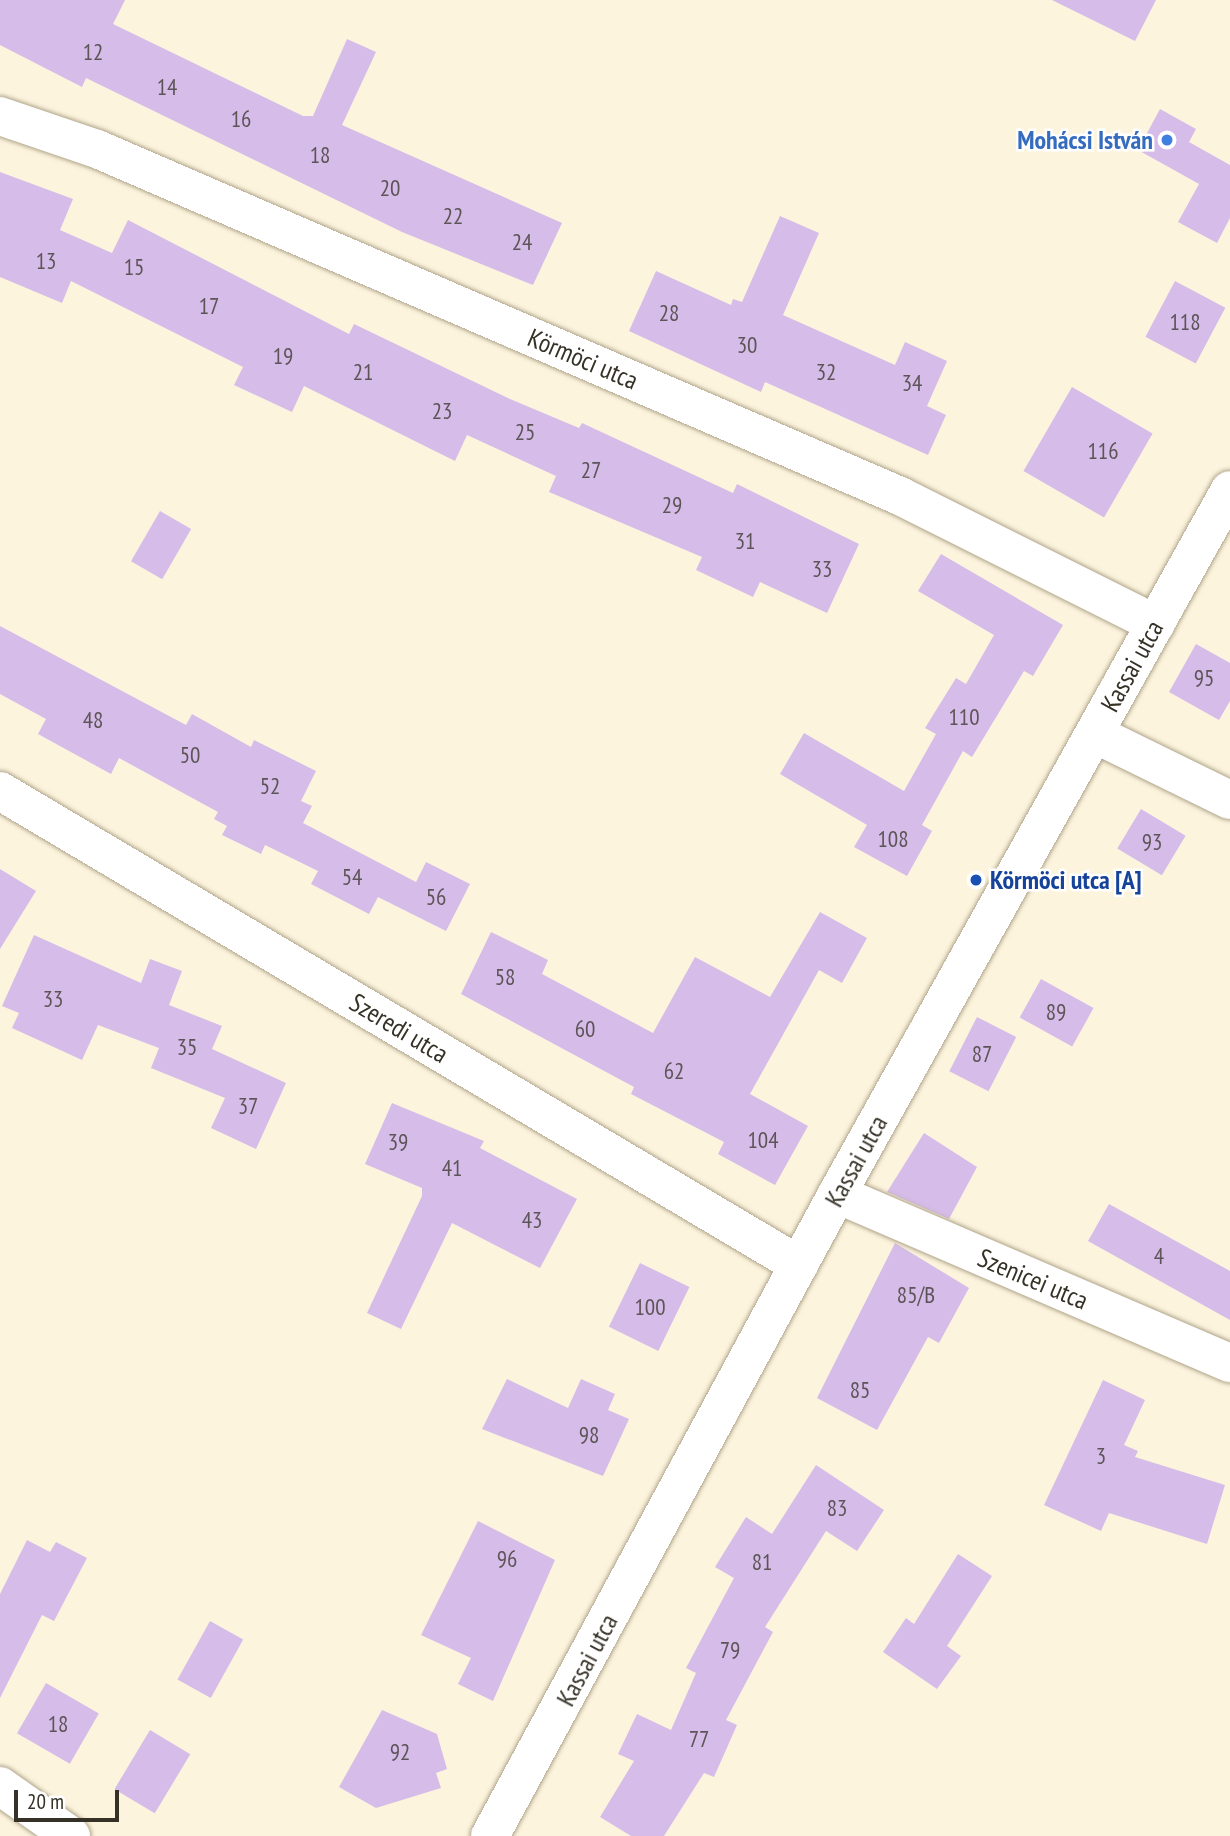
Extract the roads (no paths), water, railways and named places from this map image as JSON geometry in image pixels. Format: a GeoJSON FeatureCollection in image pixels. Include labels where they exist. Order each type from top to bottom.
{"type":"FeatureCollection","features":[{"type":"Feature","properties":{"kind":"street","name":"Körmöci utca"},"geometry":{"type":"LineString","coordinates":[[0,116],[97,149],[900,496],[1156,624]]}},
{"type":"Feature","properties":{"kind":"street","name":"Kassai utca"},"geometry":{"type":"LineString","coordinates":[[490,1836],[837,1194],[1230,491]]}},
{"type":"Feature","properties":{"kind":"street"},"geometry":{"type":"LineString","coordinates":[[1095,734],[1230,800]]}},
{"type":"Feature","properties":{"kind":"street","name":"Szeredi utca"},"geometry":{"type":"LineString","coordinates":[[0,791],[799,1265]]}},
{"type":"Feature","properties":{"kind":"street","name":"Szenicei utca"},"geometry":{"type":"LineString","coordinates":[[837,1194],[1230,1363]]}},
{"type":"Feature","properties":{"kind":"street"},"geometry":{"type":"LineString","coordinates":[[0,1786],[71,1836]]}},
{"type":"Feature","properties":{"kind":"place","name":"Mohácsi István"},"geometry":{"type":"Point","coordinates":[1167,140]}},
{"type":"Feature","properties":{"kind":"place","name":"Körmöci utca [A]"},"geometry":{"type":"Point","coordinates":[976,880]}}]}
